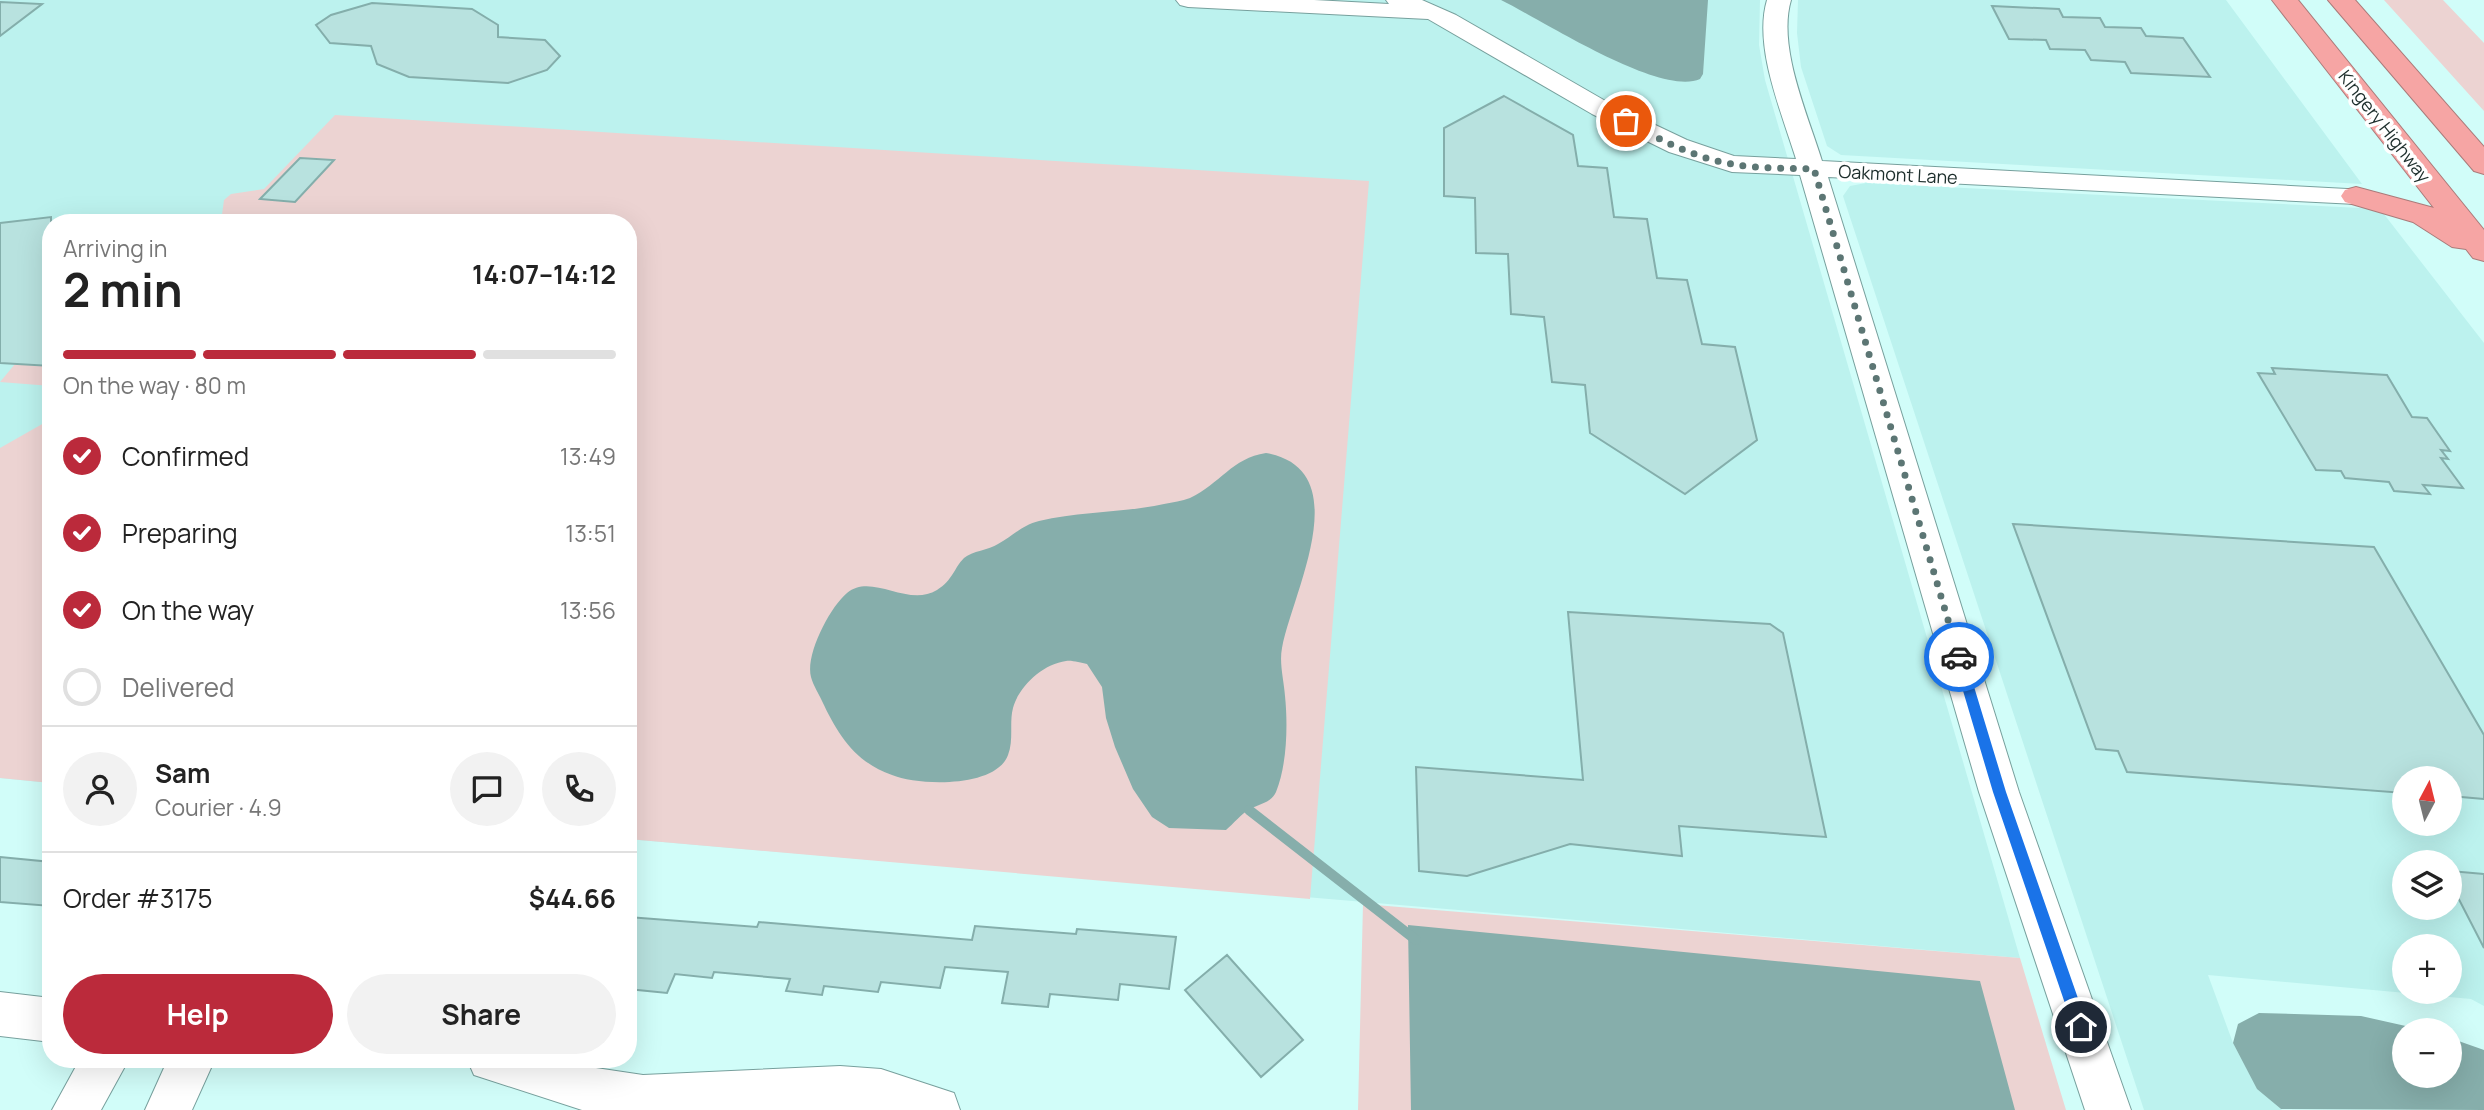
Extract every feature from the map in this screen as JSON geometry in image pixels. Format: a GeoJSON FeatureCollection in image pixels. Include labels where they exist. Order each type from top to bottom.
{"type":"FeatureCollection","features":[{"type":"Feature","properties":{"kind":"highway","name":"Kingery Highway"},"geometry":{"type":"LineString","coordinates":[[2285,0],[2484,253]]}},
{"type":"Feature","properties":{"kind":"highway"},"geometry":{"type":"LineString","coordinates":[[2341,0],[2484,165]]}},
{"type":"Feature","properties":{"kind":"highway"},"geometry":{"type":"LineString","coordinates":[[2356,196],[2385,191],[2400,184],[2403,174],[2402,147]]}},
{"type":"Feature","properties":{"kind":"highway"},"geometry":{"type":"LineString","coordinates":[[2356,196],[2424,215],[2484,253]]}},
{"type":"Feature","properties":{"kind":"street","name":"Oakmont Lane"},"geometry":{"type":"LineString","coordinates":[[1188,0],[1435,14]]}},
{"type":"Feature","properties":{"kind":"street","name":"Oakmont Lane"},"geometry":{"type":"LineString","coordinates":[[1398,0],[1419,5],[1464,28],[1530,68],[1666,142],[1732,164],[2356,196]]}},
{"type":"Feature","properties":{"kind":"street"},"geometry":{"type":"LineString","coordinates":[[1779,0],[1775,21],[1780,63],[1999,792],[2108,1110]]}},
{"type":"Feature","properties":{"kind":"street"},"geometry":{"type":"LineString","coordinates":[[0,1014],[42,1019]]}},
{"type":"Feature","properties":{"kind":"street"},"geometry":{"type":"LineString","coordinates":[[75,1110],[101,1068]]}},
{"type":"Feature","properties":{"kind":"street"},"geometry":{"type":"LineString","coordinates":[[168,1110],[188,1068]]}},
{"type":"Feature","properties":{"kind":"street"},"geometry":{"type":"LineString","coordinates":[[520,1068],[640,1104],[840,1089],[881,1092],[937,1110]]}},
{"type":"Feature","properties":{"kind":"shaded area"},"geometry":{"type":"Polygon","coordinates":[[[0,0],[1760,0],[1759,45],[1765,80],[2020,958],[637,840],[637,214],[42,214],[42,782],[0,778],[0,0]]]}},
{"type":"Feature","properties":{"kind":"shaded area"},"geometry":{"type":"Polygon","coordinates":[[[1501,0],[1708,0],[1703,74],[1700,79],[1682,82],[1630,67],[1571,39],[1501,0]]]}},
{"type":"Feature","properties":{"kind":"shaded area"},"geometry":{"type":"Polygon","coordinates":[[[1798,0],[2226,0],[2362,184],[1841,155],[1827,146],[1801,67],[1797,33],[1798,0]]]}},
{"type":"Feature","properties":{"kind":"shaded area"},"geometry":{"type":"Polygon","coordinates":[[[2384,0],[2443,0],[2484,43],[2484,111],[2384,0]]]}},
{"type":"Feature","properties":{"kind":"shaded area"},"geometry":{"type":"Polygon","coordinates":[[[335,115],[1369,181],[1310,899],[637,840],[637,214],[222,214],[224,200],[231,194],[264,189],[335,115]]]}},
{"type":"Feature","properties":{"kind":"shaded area"},"geometry":{"type":"Polygon","coordinates":[[[1866,183],[2380,209],[2484,343],[2484,1006],[2471,999],[2462,998],[2462,934],[2392,934],[2392,992],[2208,975],[2233,1043],[2257,1088],[2282,1110],[2144,1110],[1843,196],[1850,186],[1866,183]]]}},
{"type":"Feature","properties":{"kind":"shaded area"},"geometry":{"type":"Polygon","coordinates":[[[15,364],[42,366],[42,385],[0,382],[15,364]]]}},
{"type":"Feature","properties":{"kind":"shaded area"},"geometry":{"type":"Polygon","coordinates":[[[42,424],[42,782],[0,778],[0,448],[42,424]]]}},
{"type":"Feature","properties":{"kind":"shaded area"},"geometry":{"type":"Polygon","coordinates":[[[1266,453],[1294,464],[1309,483],[1315,508],[1313,536],[1281,654],[1286,732],[1280,781],[1271,799],[1247,811],[1226,830],[1169,828],[1152,817],[1133,789],[1115,747],[1106,718],[1102,687],[1087,664],[1068,661],[1057,663],[1041,671],[1026,684],[1013,708],[1008,755],[1001,766],[989,774],[973,779],[937,782],[904,779],[868,763],[841,736],[815,686],[810,668],[820,632],[833,609],[847,593],[867,586],[914,595],[926,594],[942,586],[967,556],[994,546],[1033,523],[1070,515],[1149,507],[1187,499],[1244,460],[1266,453]]]}},
{"type":"Feature","properties":{"kind":"shaded area"},"geometry":{"type":"Polygon","coordinates":[[[1363,904],[2020,958],[2066,1110],[1358,1110],[1363,904]]]}},
{"type":"Feature","properties":{"kind":"shaded area"},"geometry":{"type":"Polygon","coordinates":[[[1408,925],[1980,981],[2015,1110],[1411,1110],[1408,925]]]}},
{"type":"Feature","properties":{"kind":"shaded area"},"geometry":{"type":"Polygon","coordinates":[[[2259,1013],[2361,1016],[2392,1023],[2392,1088],[2462,1088],[2462,1042],[2484,1050],[2484,1110],[2281,1109],[2257,1089],[2233,1043],[2238,1024],[2259,1013]]]}},
{"type":"Feature","properties":{"kind":"building"},"geometry":{"type":"Polygon","coordinates":[[[0,2],[42,4],[0,36],[0,2]]]}},
{"type":"Feature","properties":{"kind":"building"},"geometry":{"type":"Polygon","coordinates":[[[372,3],[472,9],[498,25],[498,37],[545,40],[560,56],[547,70],[508,83],[409,77],[377,64],[371,46],[330,43],[316,25],[331,15],[372,3]]]}},
{"type":"Feature","properties":{"kind":"building"},"geometry":{"type":"Polygon","coordinates":[[[1992,6],[2059,9],[2063,17],[2100,18],[2105,27],[2141,28],[2146,36],[2183,38],[2210,77],[2131,73],[2125,62],[2091,60],[2085,50],[2050,49],[2046,40],[2009,39],[1992,6]]]}},
{"type":"Feature","properties":{"kind":"building"},"geometry":{"type":"Polygon","coordinates":[[[1504,96],[1573,135],[1578,166],[1607,168],[1614,217],[1647,219],[1657,278],[1687,280],[1702,344],[1735,347],[1757,440],[1685,494],[1590,433],[1585,385],[1552,382],[1544,317],[1511,314],[1508,254],[1476,253],[1475,198],[1444,196],[1444,128],[1504,96]]]}},
{"type":"Feature","properties":{"kind":"building"},"geometry":{"type":"Polygon","coordinates":[[[300,158],[334,160],[295,202],[260,199],[300,158]]]}},
{"type":"Feature","properties":{"kind":"building"},"geometry":{"type":"Polygon","coordinates":[[[42,218],[42,365],[0,363],[0,223],[42,218]]]}},
{"type":"Feature","properties":{"kind":"building"},"geometry":{"type":"Polygon","coordinates":[[[2272,368],[2387,375],[2412,417],[2427,418],[2450,451],[2441,450],[2448,459],[2441,458],[2463,488],[2423,485],[2430,494],[2394,491],[2389,482],[2345,478],[2341,471],[2316,470],[2258,373],[2275,374],[2272,368]]]}},
{"type":"Feature","properties":{"kind":"building"},"geometry":{"type":"Polygon","coordinates":[[[2013,524],[2374,547],[2484,735],[2484,799],[2462,797],[2462,766],[2392,766],[2392,792],[2127,772],[2118,751],[2096,749],[2013,524]]]}},
{"type":"Feature","properties":{"kind":"building"},"geometry":{"type":"Polygon","coordinates":[[[1568,612],[1770,624],[1783,633],[1826,837],[1679,826],[1682,856],[1570,844],[1467,876],[1419,871],[1416,767],[1583,780],[1568,612]]]}},
{"type":"Feature","properties":{"kind":"building"},"geometry":{"type":"Polygon","coordinates":[[[0,857],[42,861],[42,905],[0,902],[0,857]]]}},
{"type":"Feature","properties":{"kind":"building"},"geometry":{"type":"Polygon","coordinates":[[[2462,872],[2484,874],[2484,948],[2462,905],[2462,872]]]}},
{"type":"Feature","properties":{"kind":"building"},"geometry":{"type":"Polygon","coordinates":[[[637,918],[757,927],[759,922],[972,940],[975,926],[1076,934],[1077,929],[1176,937],[1169,989],[1120,984],[1118,1000],[1050,994],[1048,1007],[1002,1003],[1008,972],[945,967],[940,988],[881,982],[878,992],[824,986],[822,995],[786,991],[790,979],[714,972],[712,978],[675,974],[667,993],[637,990],[637,918]]]}},
{"type":"Feature","properties":{"kind":"building"},"geometry":{"type":"Polygon","coordinates":[[[1227,955],[1303,1040],[1261,1077],[1185,990],[1227,955]]]}},
{"type":"Feature","properties":{"kind":"waterway"},"geometry":{"type":"LineString","coordinates":[[1249,810],[1416,940]]}},
{"type":"Feature","properties":{"kind":"way so far"},"geometry":{"type":"LineString","coordinates":[[1626,121],[1666,142],[1711,159],[1732,164],[1814,169],[1959,657]]}},
{"type":"Feature","properties":{"kind":"route"},"geometry":{"type":"LineString","coordinates":[[1959,657],[1999,792],[2081,1027]]}}]}
